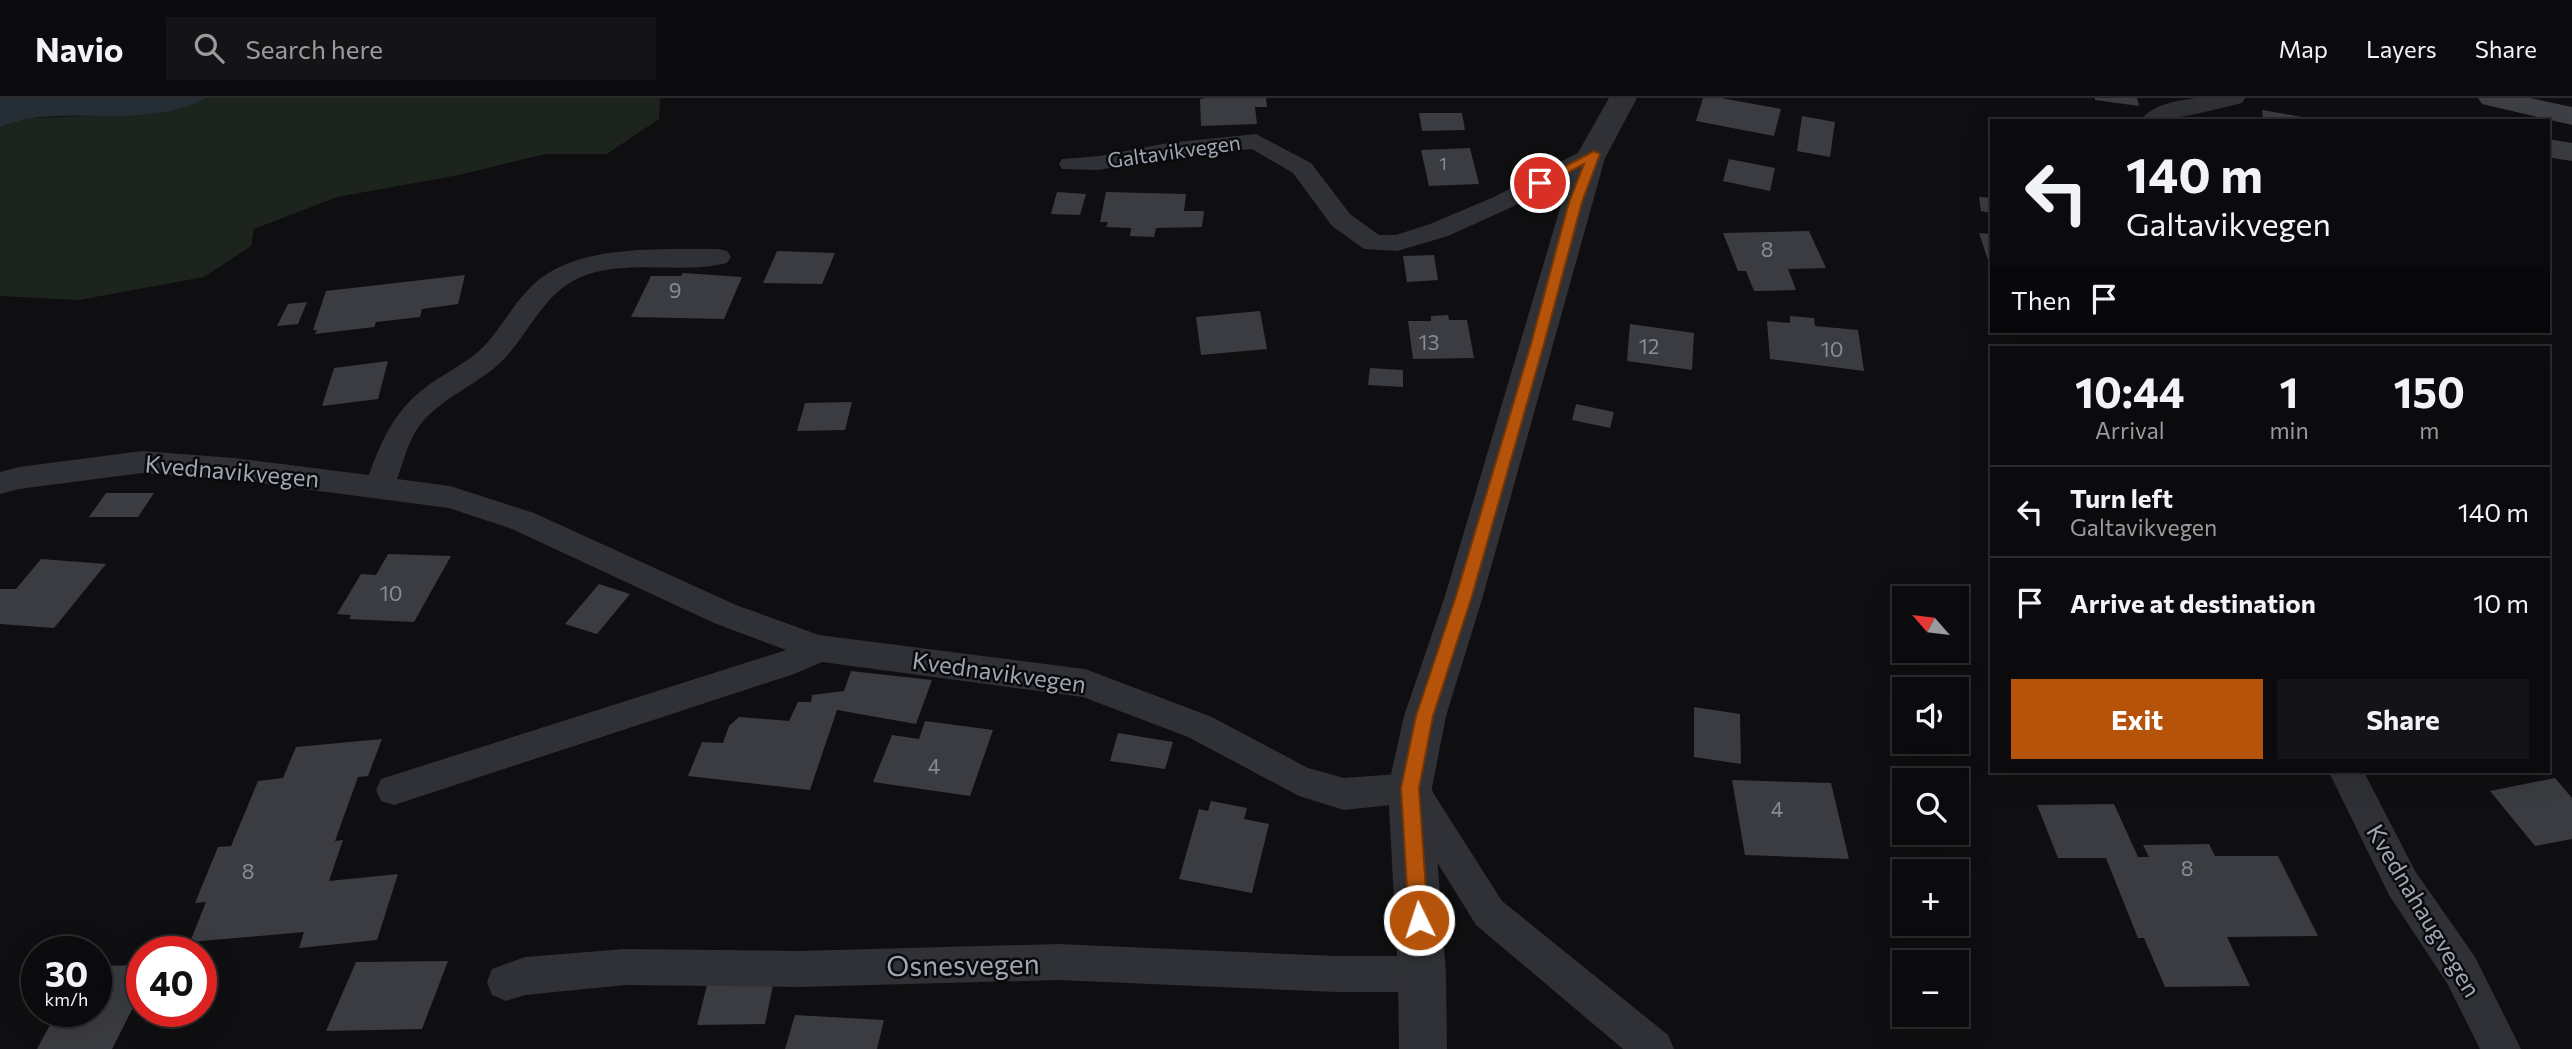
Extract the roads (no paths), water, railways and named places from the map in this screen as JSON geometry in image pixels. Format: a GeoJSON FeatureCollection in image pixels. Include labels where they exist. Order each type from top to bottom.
{"type":"FeatureCollection","features":[{"type":"Feature","properties":{"kind":"main road"},"geometry":{"type":"LineString","coordinates":[[2491,98],[2572,116]]}},
{"type":"Feature","properties":{"kind":"street"},"geometry":{"type":"LineString","coordinates":[[1423,1049],[1422,974],[1410,788],[1424,716],[1475,557],[1576,202],[1594,154],[1623,98]]}},
{"type":"Feature","properties":{"kind":"lane"},"geometry":{"type":"LineString","coordinates":[[2155,119],[2174,109],[2234,98]]}},
{"type":"Feature","properties":{"kind":"lane","name":"Galtavikvegen"},"geometry":{"type":"LineString","coordinates":[[1071,164],[1099,163],[1168,150],[1256,141],[1302,168],[1341,220],[1373,243],[1397,243],[1439,230],[1503,202],[1594,154]]}},
{"type":"Feature","properties":{"kind":"lane"},"geometry":{"type":"LineString","coordinates":[[380,486],[398,437],[411,416],[437,393],[490,356],[530,300],[565,273],[608,263],[718,257]]}},
{"type":"Feature","properties":{"kind":"lane","name":"Kvednavikvegen"},"geometry":{"type":"LineString","coordinates":[[0,483],[19,478],[142,462],[234,469],[450,497],[523,521],[724,614],[818,648],[1085,683],[1200,727],[1299,781],[1345,794],[1410,788]]}},
{"type":"Feature","properties":{"kind":"lane"},"geometry":{"type":"LineString","coordinates":[[394,790],[794,661],[818,648]]}},
{"type":"Feature","properties":{"kind":"lane","name":"Kvednahaugvegen"},"geometry":{"type":"LineString","coordinates":[[2347,773],[2402,883],[2461,971],[2501,1049]]}},
{"type":"Feature","properties":{"kind":"lane"},"geometry":{"type":"LineString","coordinates":[[1410,788],[1489,913],[1654,1049]]}},
{"type":"Feature","properties":{"kind":"lane","name":"Osnesvegen"},"geometry":{"type":"LineString","coordinates":[[506,982],[525,976],[625,967],[798,969],[1058,962],[1336,974],[1422,974]]}}]}
